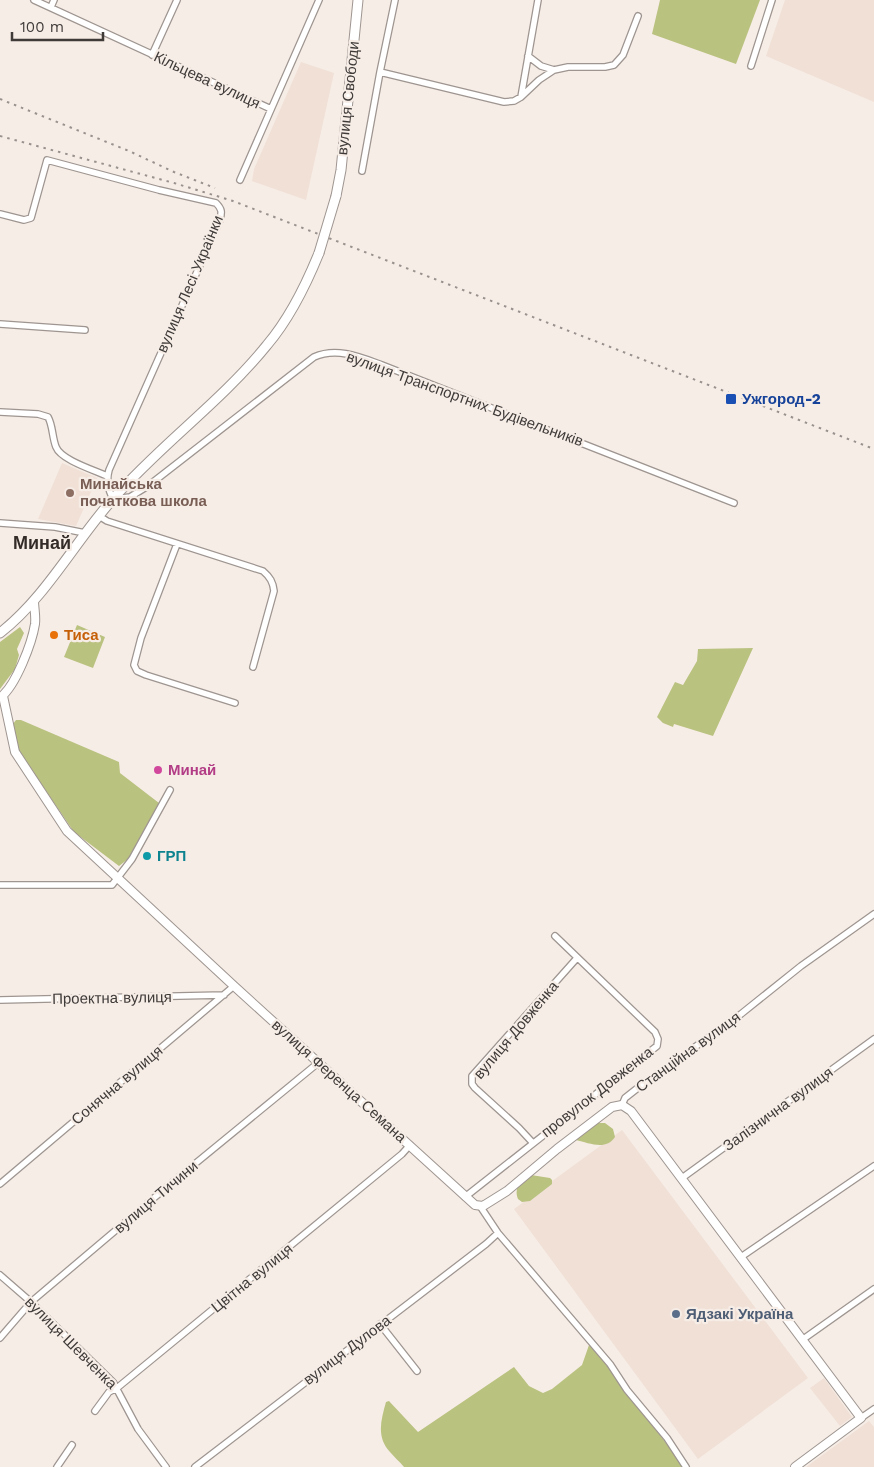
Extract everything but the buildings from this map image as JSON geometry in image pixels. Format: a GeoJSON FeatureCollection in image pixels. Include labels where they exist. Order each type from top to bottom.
{"type":"FeatureCollection","features":[{"type":"Feature","properties":{"kind":"main road","name":"вулиця Свободи"},"geometry":{"type":"LineString","coordinates":[[0,633],[34,601],[113,499],[246,371],[269,344],[300,296],[319,253],[336,196],[341,170],[358,0]]}},
{"type":"Feature","properties":{"kind":"street","name":"Кільцева вулиця"},"geometry":{"type":"LineString","coordinates":[[34,0],[271,109]]}},
{"type":"Feature","properties":{"kind":"street"},"geometry":{"type":"LineString","coordinates":[[51,7],[54,0]]}},
{"type":"Feature","properties":{"kind":"street"},"geometry":{"type":"LineString","coordinates":[[152,54],[177,0]]}},
{"type":"Feature","properties":{"kind":"street"},"geometry":{"type":"LineString","coordinates":[[240,180],[319,0]]}},
{"type":"Feature","properties":{"kind":"street"},"geometry":{"type":"LineString","coordinates":[[362,171],[394,0]]}},
{"type":"Feature","properties":{"kind":"street"},"geometry":{"type":"LineString","coordinates":[[521,97],[538,0]]}},
{"type":"Feature","properties":{"kind":"street"},"geometry":{"type":"LineString","coordinates":[[751,66],[772,0]]}},
{"type":"Feature","properties":{"kind":"street"},"geometry":{"type":"LineString","coordinates":[[380,72],[504,102],[514,100],[521,97],[539,80],[554,70],[568,67],[605,67],[614,64],[623,55],[638,16]]}},
{"type":"Feature","properties":{"kind":"street"},"geometry":{"type":"LineString","coordinates":[[528,56],[541,66],[554,70]]}},
{"type":"Feature","properties":{"kind":"street","name":"вулиця Лесі Українки"},"geometry":{"type":"LineString","coordinates":[[0,214],[24,220],[30,218],[47,160],[216,203],[221,207],[220,220],[107,476]]}},
{"type":"Feature","properties":{"kind":"street"},"geometry":{"type":"LineString","coordinates":[[0,324],[86,330]]}},
{"type":"Feature","properties":{"kind":"street","name":"вулиця Транспортних Будівельників"},"geometry":{"type":"LineString","coordinates":[[113,499],[130,497],[148,486],[314,357],[323,352],[334,352],[349,354],[382,365],[734,503]]}},
{"type":"Feature","properties":{"kind":"street"},"geometry":{"type":"LineString","coordinates":[[0,412],[38,414],[48,417],[51,422],[56,447],[60,454],[107,476],[108,489],[113,499]]}},
{"type":"Feature","properties":{"kind":"street"},"geometry":{"type":"LineString","coordinates":[[98,516],[107,521],[263,571],[273,583],[273,594],[253,667]]}},
{"type":"Feature","properties":{"kind":"street"},"geometry":{"type":"LineString","coordinates":[[0,523],[85,533]]}},
{"type":"Feature","properties":{"kind":"street"},"geometry":{"type":"LineString","coordinates":[[177,544],[141,638],[134,665],[137,670],[146,675],[235,703]]}},
{"type":"Feature","properties":{"kind":"street"},"geometry":{"type":"LineString","coordinates":[[2,697],[16,676],[29,648],[35,622],[34,601]]}},
{"type":"Feature","properties":{"kind":"street","name":"вулиця Ференца Семана"},"geometry":{"type":"LineString","coordinates":[[2,697],[13,746],[18,759],[62,825],[118,879],[465,1197],[475,1205],[480,1206],[498,1233],[610,1364],[627,1390],[667,1438],[673,1450],[686,1467]]}},
{"type":"Feature","properties":{"kind":"street"},"geometry":{"type":"LineString","coordinates":[[0,884],[112,886],[132,859],[170,790]]}},
{"type":"Feature","properties":{"kind":"street","name":"Станційна вулиця"},"geometry":{"type":"LineString","coordinates":[[480,1206],[506,1191],[604,1112],[616,1105],[622,1105],[625,1098],[639,1087],[734,1018],[800,966],[874,914]]}},
{"type":"Feature","properties":{"kind":"street","name":"провулок Довженка"},"geometry":{"type":"LineString","coordinates":[[465,1197],[532,1142],[657,1046],[658,1039],[655,1032],[555,936]]}},
{"type":"Feature","properties":{"kind":"street","name":"вулиця Довженка"},"geometry":{"type":"LineString","coordinates":[[532,1142],[475,1088],[472,1084],[472,1076],[577,958]]}},
{"type":"Feature","properties":{"kind":"street","name":"Сонячна вулиця"},"geometry":{"type":"LineString","coordinates":[[0,1184],[234,986]]}},
{"type":"Feature","properties":{"kind":"street","name":"Проектна вулиця"},"geometry":{"type":"LineString","coordinates":[[0,1000],[224,995]]}},
{"type":"Feature","properties":{"kind":"street","name":"Залізнична вулиця"},"geometry":{"type":"LineString","coordinates":[[682,1178],[874,1039]]}},
{"type":"Feature","properties":{"kind":"street","name":"вулиця Тичини"},"geometry":{"type":"LineString","coordinates":[[0,1338],[31,1302],[318,1063]]}},
{"type":"Feature","properties":{"kind":"street"},"geometry":{"type":"LineString","coordinates":[[622,1105],[631,1111],[861,1418]]}},
{"type":"Feature","properties":{"kind":"street","name":"Цвітна вулиця"},"geometry":{"type":"LineString","coordinates":[[95,1411],[109,1392],[117,1388],[410,1145]]}},
{"type":"Feature","properties":{"kind":"street"},"geometry":{"type":"LineString","coordinates":[[741,1257],[874,1166]]}},
{"type":"Feature","properties":{"kind":"street","name":"вулиця Дулова"},"geometry":{"type":"LineString","coordinates":[[195,1467],[498,1233]]}},
{"type":"Feature","properties":{"kind":"street","name":"вулиця Шевченка"},"geometry":{"type":"LineString","coordinates":[[0,1275],[31,1302],[117,1388],[138,1429],[166,1467]]}},
{"type":"Feature","properties":{"kind":"street"},"geometry":{"type":"LineString","coordinates":[[802,1340],[874,1289]]}},
{"type":"Feature","properties":{"kind":"street"},"geometry":{"type":"LineString","coordinates":[[380,1324],[417,1371]]}},
{"type":"Feature","properties":{"kind":"street"},"geometry":{"type":"LineString","coordinates":[[795,1467],[874,1409]]}},
{"type":"Feature","properties":{"kind":"street"},"geometry":{"type":"LineString","coordinates":[[57,1467],[72,1445]]}},
{"type":"Feature","properties":{"kind":"shaded area"},"geometry":{"type":"Polygon","coordinates":[[[785,0],[874,0],[874,102],[766,56],[785,0]]]}},
{"type":"Feature","properties":{"kind":"shaded area"},"geometry":{"type":"Polygon","coordinates":[[[301,62],[334,73],[306,200],[252,181],[254,169],[301,62]]]}},
{"type":"Feature","properties":{"kind":"shaded area","name":"Минайська початкова школа"},"geometry":{"type":"Polygon","coordinates":[[[62,463],[97,478],[76,526],[38,519],[62,463]]]}},
{"type":"Feature","properties":{"kind":"shaded area","name":"Ядзакі Україна"},"geometry":{"type":"Polygon","coordinates":[[[622,1130],[808,1378],[698,1459],[514,1209],[622,1130]]]}},
{"type":"Feature","properties":{"kind":"shaded area"},"geometry":{"type":"Polygon","coordinates":[[[824,1378],[852,1417],[840,1426],[810,1388],[824,1378]]]}},
{"type":"Feature","properties":{"kind":"shaded area"},"geometry":{"type":"Polygon","coordinates":[[[869,1421],[874,1427],[874,1467],[806,1467],[869,1421]]]}},
{"type":"Feature","properties":{"kind":"green space"},"geometry":{"type":"Polygon","coordinates":[[[660,0],[760,0],[736,64],[652,34],[660,0]]]}},
{"type":"Feature","properties":{"kind":"green space"},"geometry":{"type":"Polygon","coordinates":[[[77,625],[105,637],[93,668],[64,657],[77,625]]]}},
{"type":"Feature","properties":{"kind":"green space"},"geometry":{"type":"Polygon","coordinates":[[[20,627],[24,633],[17,649],[19,655],[15,669],[0,689],[0,642],[20,627]]]}},
{"type":"Feature","properties":{"kind":"green space"},"geometry":{"type":"Polygon","coordinates":[[[753,648],[713,736],[674,724],[673,727],[663,723],[657,717],[675,682],[683,685],[697,661],[698,649],[753,648]]]}},
{"type":"Feature","properties":{"kind":"green space"},"geometry":{"type":"Polygon","coordinates":[[[16,720],[21,720],[119,762],[120,773],[159,803],[128,859],[119,866],[74,832],[18,750],[13,724],[16,720]]]}},
{"type":"Feature","properties":{"kind":"green space"},"geometry":{"type":"Polygon","coordinates":[[[597,1123],[605,1123],[613,1129],[615,1137],[607,1144],[597,1145],[575,1139],[597,1123]]]}},
{"type":"Feature","properties":{"kind":"green space"},"geometry":{"type":"Polygon","coordinates":[[[531,1175],[550,1178],[552,1184],[530,1201],[522,1202],[518,1199],[518,1188],[531,1175]]]}},
{"type":"Feature","properties":{"kind":"green space"},"geometry":{"type":"Polygon","coordinates":[[[589,1345],[608,1366],[684,1467],[404,1467],[390,1452],[383,1440],[381,1422],[386,1402],[389,1401],[418,1432],[514,1367],[529,1386],[543,1393],[552,1389],[582,1365],[589,1345]]]}},
{"type":"Feature","properties":{"kind":"railway"},"geometry":{"type":"LineString","coordinates":[[0,99],[215,188]]}},
{"type":"Feature","properties":{"kind":"railway"},"geometry":{"type":"LineString","coordinates":[[0,136],[233,201],[874,449]]}},
{"type":"Feature","properties":{"kind":"place","name":"Ужгород-2"},"geometry":{"type":"Point","coordinates":[731,399]}},
{"type":"Feature","properties":{"kind":"place","name":"Минайська початкова школа"},"geometry":{"type":"Point","coordinates":[70,493]}},
{"type":"Feature","properties":{"kind":"place","name":"Тиса"},"geometry":{"type":"Point","coordinates":[54,635]}},
{"type":"Feature","properties":{"kind":"place","name":"Минай"},"geometry":{"type":"Point","coordinates":[158,770]}},
{"type":"Feature","properties":{"kind":"place","name":"ГРП"},"geometry":{"type":"Point","coordinates":[147,856]}},
{"type":"Feature","properties":{"kind":"place","name":"Ядзакі Україна"},"geometry":{"type":"Point","coordinates":[676,1314]}},
{"type":"Feature","properties":{"kind":"district","name":"Минай"},"geometry":{"type":"Point","coordinates":[42,543]}}]}
